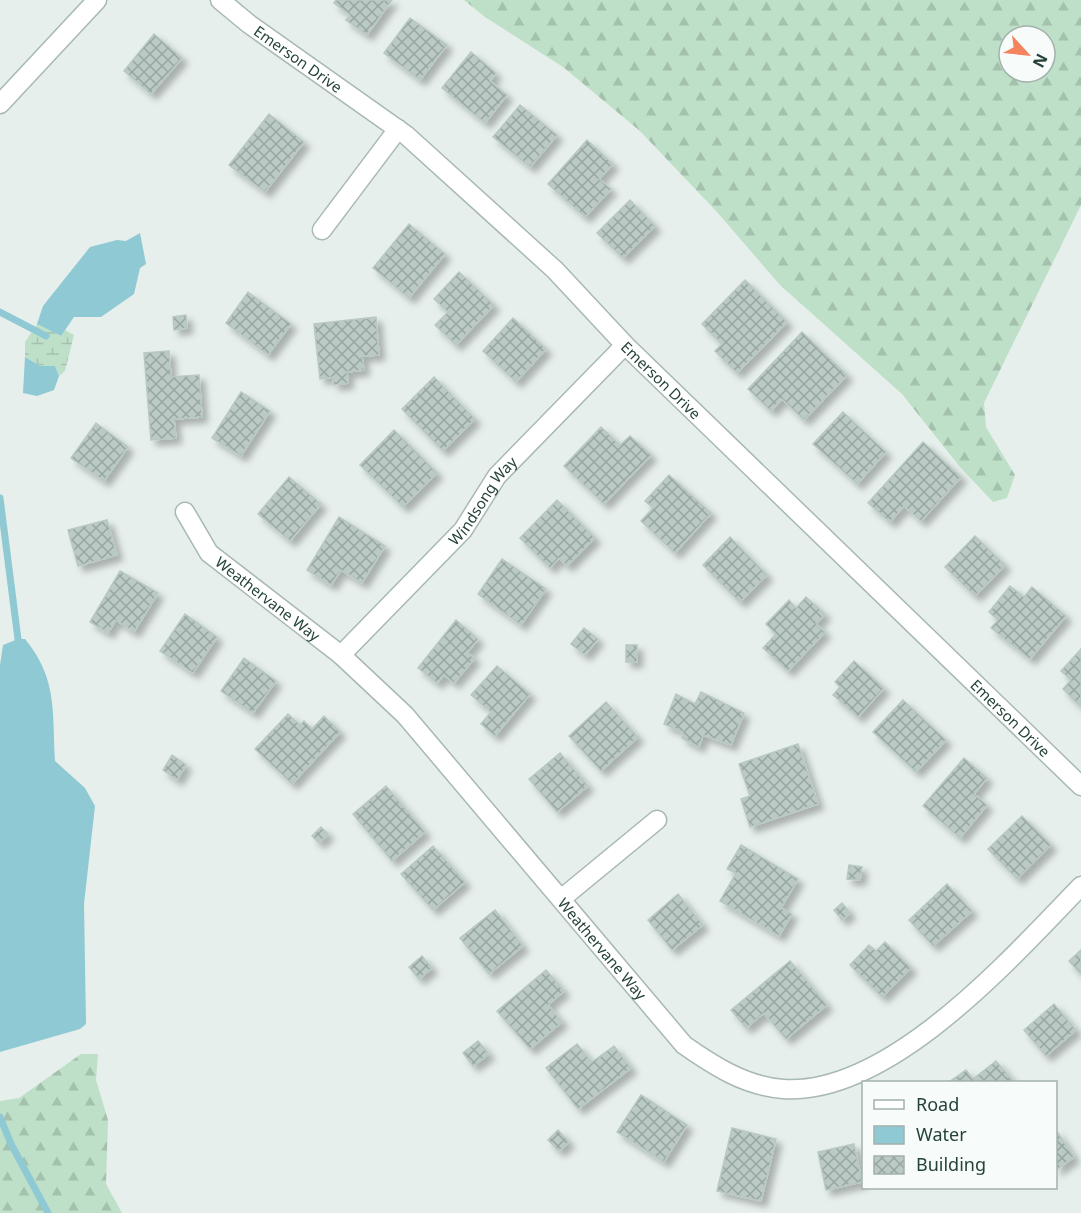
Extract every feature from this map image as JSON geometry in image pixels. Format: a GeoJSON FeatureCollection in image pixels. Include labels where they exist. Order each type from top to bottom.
{"type":"FeatureCollection","features":[{"type":"Feature","properties":{"kind":"street"},"geometry":{"type":"LineString","coordinates":[[0,104],[97,0]]}},
{"type":"Feature","properties":{"kind":"street","name":"Emerson Drive"},"geometry":{"type":"LineString","coordinates":[[220,0],[249,24],[398,129],[555,270],[625,345],[1081,786]]}},
{"type":"Feature","properties":{"kind":"street"},"geometry":{"type":"LineString","coordinates":[[322,230],[398,129]]}},
{"type":"Feature","properties":{"kind":"street","name":"Windsong Way"},"geometry":{"type":"LineString","coordinates":[[341,655],[463,530],[497,476],[625,345]]}},
{"type":"Feature","properties":{"kind":"street","name":"Weathervane Way"},"geometry":{"type":"LineString","coordinates":[[186,512],[209,553],[341,655],[405,715],[684,1045],[723,1071],[752,1082],[783,1089],[818,1087],[851,1078],[915,1041],[972,993],[1081,886]]}},
{"type":"Feature","properties":{"kind":"street"},"geometry":{"type":"LineString","coordinates":[[561,899],[657,820]]}},
{"type":"Feature","properties":{"kind":"green space"},"geometry":{"type":"Polygon","coordinates":[[[464,0],[1081,0],[1081,205],[984,403],[986,427],[1015,475],[1007,498],[993,502],[960,467],[902,394],[780,285],[717,212],[640,131],[563,67],[485,17],[464,0]]]}},
{"type":"Feature","properties":{"kind":"green space"},"geometry":{"type":"Polygon","coordinates":[[[37,324],[61,336],[65,330],[74,335],[65,371],[59,376],[55,366],[40,366],[25,357],[25,342],[37,324]]]}},
{"type":"Feature","properties":{"kind":"green space"},"geometry":{"type":"Polygon","coordinates":[[[81,1054],[98,1054],[96,1080],[108,1120],[106,1184],[122,1213],[0,1213],[0,1101],[19,1098],[81,1054]]]}},
{"type":"Feature","properties":{"kind":"water"},"geometry":{"type":"Polygon","coordinates":[[[140,233],[146,264],[140,268],[134,294],[101,317],[74,317],[61,336],[37,324],[43,306],[90,247],[117,240],[126,241],[140,233]]]}},
{"type":"Feature","properties":{"kind":"water"},"geometry":{"type":"Polygon","coordinates":[[[25,357],[40,366],[55,366],[59,376],[54,390],[37,396],[23,393],[25,357]]]}},
{"type":"Feature","properties":{"kind":"water"},"geometry":{"type":"Polygon","coordinates":[[[18,639],[25,639],[36,654],[48,683],[53,712],[55,761],[85,788],[95,806],[84,904],[86,1024],[80,1029],[0,1052],[0,665],[3,645],[18,639]]]}},
{"type":"Feature","properties":{"kind":"building"},"geometry":{"type":"Polygon","coordinates":[[[336,0],[392,0],[367,35],[346,20],[350,15],[334,3],[336,0]]]}},
{"type":"Feature","properties":{"kind":"building"},"geometry":{"type":"Polygon","coordinates":[[[410,18],[447,45],[420,80],[384,53],[410,18]]]}},
{"type":"Feature","properties":{"kind":"building"},"geometry":{"type":"Polygon","coordinates":[[[154,34],[182,58],[151,94],[124,71],[154,34]]]}},
{"type":"Feature","properties":{"kind":"building"},"geometry":{"type":"Polygon","coordinates":[[[471,52],[496,73],[490,81],[507,95],[485,123],[442,88],[471,52]]]}},
{"type":"Feature","properties":{"kind":"building"},"geometry":{"type":"Polygon","coordinates":[[[520,105],[557,135],[530,167],[493,137],[520,105]]]}},
{"type":"Feature","properties":{"kind":"building"},"geometry":{"type":"Polygon","coordinates":[[[269,114],[304,142],[265,192],[229,165],[269,114]]]}},
{"type":"Feature","properties":{"kind":"building"},"geometry":{"type":"Polygon","coordinates":[[[587,140],[613,164],[599,179],[611,189],[585,217],[548,184],[587,140]]]}},
{"type":"Feature","properties":{"kind":"building"},"geometry":{"type":"Polygon","coordinates":[[[630,200],[655,226],[623,258],[597,233],[630,200]]]}},
{"type":"Feature","properties":{"kind":"building"},"geometry":{"type":"Polygon","coordinates":[[[409,224],[445,254],[409,298],[373,268],[409,224]]]}},
{"type":"Feature","properties":{"kind":"building"},"geometry":{"type":"Polygon","coordinates":[[[459,272],[494,305],[456,345],[435,325],[448,312],[434,299],[459,272]]]}},
{"type":"Feature","properties":{"kind":"building"},"geometry":{"type":"Polygon","coordinates":[[[745,280],[787,322],[737,373],[715,351],[722,344],[702,324],[745,280]]]}},
{"type":"Feature","properties":{"kind":"building"},"geometry":{"type":"Polygon","coordinates":[[[248,292],[291,324],[268,355],[226,323],[248,292]]]}},
{"type":"Feature","properties":{"kind":"building"},"geometry":{"type":"Polygon","coordinates":[[[186,315],[187,328],[174,330],[173,317],[186,315]]]}},
{"type":"Feature","properties":{"kind":"building"},"geometry":{"type":"Polygon","coordinates":[[[376,317],[379,355],[362,356],[364,370],[347,372],[348,383],[334,385],[333,377],[320,379],[314,324],[376,317]]]}},
{"type":"Feature","properties":{"kind":"building"},"geometry":{"type":"Polygon","coordinates":[[[513,318],[546,349],[516,382],[483,351],[513,318]]]}},
{"type":"Feature","properties":{"kind":"building"},"geometry":{"type":"Polygon","coordinates":[[[802,332],[847,375],[804,420],[782,399],[771,411],[748,389],[802,332]]]}},
{"type":"Feature","properties":{"kind":"building"},"geometry":{"type":"Polygon","coordinates":[[[169,351],[171,377],[199,375],[202,417],[174,419],[176,438],[151,440],[144,353],[169,351]]]}},
{"type":"Feature","properties":{"kind":"building"},"geometry":{"type":"Polygon","coordinates":[[[434,377],[475,419],[443,451],[402,409],[434,377]]]}},
{"type":"Feature","properties":{"kind":"building"},"geometry":{"type":"Polygon","coordinates":[[[241,392],[270,411],[241,456],[212,438],[241,392]]]}},
{"type":"Feature","properties":{"kind":"building"},"geometry":{"type":"Polygon","coordinates":[[[843,412],[886,452],[857,484],[813,444],[843,412]]]}},
{"type":"Feature","properties":{"kind":"building"},"geometry":{"type":"Polygon","coordinates":[[[96,423],[128,447],[104,481],[71,458],[96,423]]]}},
{"type":"Feature","properties":{"kind":"building"},"geometry":{"type":"Polygon","coordinates":[[[601,427],[620,445],[630,436],[651,455],[604,504],[564,466],[601,427]]]}},
{"type":"Feature","properties":{"kind":"building"},"geometry":{"type":"Polygon","coordinates":[[[394,430],[437,473],[403,507],[360,465],[394,430]]]}},
{"type":"Feature","properties":{"kind":"building"},"geometry":{"type":"Polygon","coordinates":[[[923,442],[961,477],[921,521],[904,506],[890,522],[868,503],[923,442]]]}},
{"type":"Feature","properties":{"kind":"building"},"geometry":{"type":"Polygon","coordinates":[[[669,475],[711,513],[675,553],[641,521],[653,508],[645,501],[669,475]]]}},
{"type":"Feature","properties":{"kind":"building"},"geometry":{"type":"Polygon","coordinates":[[[289,477],[321,504],[290,541],[258,514],[289,477]]]}},
{"type":"Feature","properties":{"kind":"building"},"geometry":{"type":"Polygon","coordinates":[[[557,500],[595,538],[567,566],[559,558],[550,568],[520,538],[557,500]]]}},
{"type":"Feature","properties":{"kind":"building"},"geometry":{"type":"Polygon","coordinates":[[[339,517],[385,546],[362,583],[341,570],[331,585],[307,570],[339,517]]]}},
{"type":"Feature","properties":{"kind":"building"},"geometry":{"type":"Polygon","coordinates":[[[107,520],[117,555],[78,566],[68,530],[107,520]]]}},
{"type":"Feature","properties":{"kind":"building"},"geometry":{"type":"Polygon","coordinates":[[[975,536],[1005,565],[975,596],[945,567],[975,536]]]}},
{"type":"Feature","properties":{"kind":"building"},"geometry":{"type":"Polygon","coordinates":[[[730,537],[767,575],[740,602],[703,565],[730,537]]]}},
{"type":"Feature","properties":{"kind":"building"},"geometry":{"type":"Polygon","coordinates":[[[502,559],[546,589],[521,625],[478,594],[502,559]]]}},
{"type":"Feature","properties":{"kind":"building"},"geometry":{"type":"Polygon","coordinates":[[[120,571],[158,593],[134,632],[116,620],[108,633],[90,622],[120,571]]]}},
{"type":"Feature","properties":{"kind":"building"},"geometry":{"type":"Polygon","coordinates":[[[1010,586],[1024,597],[1032,587],[1066,616],[1030,659],[991,628],[998,620],[989,612],[1010,586]]]}},
{"type":"Feature","properties":{"kind":"building"},"geometry":{"type":"Polygon","coordinates":[[[806,597],[825,614],[816,624],[825,632],[788,671],[763,648],[776,634],[766,624],[789,600],[796,608],[806,597]]]}},
{"type":"Feature","properties":{"kind":"building"},"geometry":{"type":"Polygon","coordinates":[[[185,614],[217,637],[193,673],[160,651],[185,614]]]}},
{"type":"Feature","properties":{"kind":"building"},"geometry":{"type":"Polygon","coordinates":[[[456,620],[478,639],[467,653],[475,658],[454,683],[444,675],[437,683],[418,668],[456,620]]]}},
{"type":"Feature","properties":{"kind":"building"},"geometry":{"type":"Polygon","coordinates":[[[584,628],[598,639],[585,655],[571,644],[584,628]]]}},
{"type":"Feature","properties":{"kind":"building"},"geometry":{"type":"Polygon","coordinates":[[[626,645],[637,645],[637,662],[626,662],[626,645]]]}},
{"type":"Feature","properties":{"kind":"building"},"geometry":{"type":"Polygon","coordinates":[[[1081,649],[1081,703],[1079,705],[1063,689],[1071,680],[1061,671],[1081,649]]]}},
{"type":"Feature","properties":{"kind":"building"},"geometry":{"type":"Polygon","coordinates":[[[244,658],[276,681],[253,713],[221,691],[244,658]]]}},
{"type":"Feature","properties":{"kind":"building"},"geometry":{"type":"Polygon","coordinates":[[[854,661],[884,688],[858,717],[833,695],[840,687],[835,682],[854,661]]]}},
{"type":"Feature","properties":{"kind":"building"},"geometry":{"type":"Polygon","coordinates":[[[497,666],[530,694],[495,736],[481,724],[491,712],[471,695],[497,666]]]}},
{"type":"Feature","properties":{"kind":"building"},"geometry":{"type":"Polygon","coordinates":[[[701,692],[744,713],[731,745],[703,735],[699,747],[682,738],[683,732],[664,724],[676,694],[695,704],[701,692]]]}},
{"type":"Feature","properties":{"kind":"building"},"geometry":{"type":"Polygon","coordinates":[[[903,700],[946,740],[916,772],[873,732],[903,700]]]}},
{"type":"Feature","properties":{"kind":"building"},"geometry":{"type":"Polygon","coordinates":[[[606,702],[638,737],[601,771],[569,736],[606,702]]]}},
{"type":"Feature","properties":{"kind":"building"},"geometry":{"type":"Polygon","coordinates":[[[288,714],[300,725],[304,721],[312,729],[324,716],[340,732],[292,784],[255,749],[288,714]]]}},
{"type":"Feature","properties":{"kind":"building"},"geometry":{"type":"Polygon","coordinates":[[[798,744],[818,804],[750,827],[741,799],[750,796],[739,764],[798,744]]]}},
{"type":"Feature","properties":{"kind":"building"},"geometry":{"type":"Polygon","coordinates":[[[560,753],[588,786],[557,812],[529,779],[560,753]]]}},
{"type":"Feature","properties":{"kind":"building"},"geometry":{"type":"Polygon","coordinates":[[[172,755],[186,765],[177,780],[163,770],[172,755]]]}},
{"type":"Feature","properties":{"kind":"building"},"geometry":{"type":"Polygon","coordinates":[[[964,758],[987,778],[974,794],[987,805],[960,838],[923,806],[964,758]]]}},
{"type":"Feature","properties":{"kind":"building"},"geometry":{"type":"Polygon","coordinates":[[[386,786],[425,832],[392,861],[353,814],[386,786]]]}},
{"type":"Feature","properties":{"kind":"building"},"geometry":{"type":"Polygon","coordinates":[[[1022,816],[1051,845],[1017,879],[988,849],[1022,816]]]}},
{"type":"Feature","properties":{"kind":"building"},"geometry":{"type":"Polygon","coordinates":[[[321,827],[328,834],[319,843],[312,836],[321,827]]]}},
{"type":"Feature","properties":{"kind":"building"},"geometry":{"type":"Polygon","coordinates":[[[741,845],[798,879],[781,908],[792,914],[779,936],[720,901],[736,873],[727,869],[741,845]]]}},
{"type":"Feature","properties":{"kind":"building"},"geometry":{"type":"Polygon","coordinates":[[[433,846],[465,882],[433,910],[401,874],[433,846]]]}},
{"type":"Feature","properties":{"kind":"building"},"geometry":{"type":"Polygon","coordinates":[[[849,865],[862,867],[860,880],[847,879],[849,865]]]}},
{"type":"Feature","properties":{"kind":"building"},"geometry":{"type":"Polygon","coordinates":[[[947,884],[972,911],[933,946],[909,920],[947,884]]]}},
{"type":"Feature","properties":{"kind":"building"},"geometry":{"type":"Polygon","coordinates":[[[678,894],[703,925],[672,950],[648,920],[678,894]]]}},
{"type":"Feature","properties":{"kind":"building"},"geometry":{"type":"Polygon","coordinates":[[[842,903],[850,913],[842,920],[834,910],[842,903]]]}},
{"type":"Feature","properties":{"kind":"building"},"geometry":{"type":"Polygon","coordinates":[[[495,910],[523,946],[489,974],[460,938],[495,910]]]}},
{"type":"Feature","properties":{"kind":"building"},"geometry":{"type":"Polygon","coordinates":[[[885,942],[911,968],[882,997],[850,965],[869,945],[876,951],[885,942]]]}},
{"type":"Feature","properties":{"kind":"building"},"geometry":{"type":"Polygon","coordinates":[[[1081,950],[1081,974],[1069,961],[1081,950]]]}},
{"type":"Feature","properties":{"kind":"building"},"geometry":{"type":"Polygon","coordinates":[[[422,956],[432,968],[419,979],[409,967],[422,956]]]}},
{"type":"Feature","properties":{"kind":"building"},"geometry":{"type":"Polygon","coordinates":[[[790,961],[827,1005],[786,1039],[764,1013],[746,1028],[731,1010],[790,961]]]}},
{"type":"Feature","properties":{"kind":"building"},"geometry":{"type":"Polygon","coordinates":[[[546,970],[564,991],[548,1005],[562,1022],[530,1049],[497,1011],[546,970]]]}},
{"type":"Feature","properties":{"kind":"building"},"geometry":{"type":"Polygon","coordinates":[[[1054,1004],[1076,1030],[1046,1056],[1024,1030],[1054,1004]]]}},
{"type":"Feature","properties":{"kind":"building"},"geometry":{"type":"Polygon","coordinates":[[[478,1041],[489,1054],[473,1066],[463,1053],[478,1041]]]}},
{"type":"Feature","properties":{"kind":"building"},"geometry":{"type":"Polygon","coordinates":[[[577,1044],[592,1062],[614,1046],[631,1068],[578,1109],[546,1068],[577,1044]]]}},
{"type":"Feature","properties":{"kind":"building"},"geometry":{"type":"Polygon","coordinates":[[[996,1061],[1013,1081],[950,1081],[966,1070],[973,1079],[996,1061]]]}},
{"type":"Feature","properties":{"kind":"building"},"geometry":{"type":"Polygon","coordinates":[[[641,1095],[687,1125],[664,1162],[617,1132],[641,1095]]]}},
{"type":"Feature","properties":{"kind":"building"},"geometry":{"type":"Polygon","coordinates":[[[732,1128],[776,1139],[761,1201],[717,1191],[732,1128]]]}},
{"type":"Feature","properties":{"kind":"building"},"geometry":{"type":"Polygon","coordinates":[[[558,1130],[569,1142],[559,1151],[548,1140],[558,1130]]]}},
{"type":"Feature","properties":{"kind":"building"},"geometry":{"type":"Polygon","coordinates":[[[1057,1132],[1074,1157],[1057,1169],[1057,1132]]]}},
{"type":"Feature","properties":{"kind":"building"},"geometry":{"type":"Polygon","coordinates":[[[854,1144],[862,1182],[826,1190],[818,1152],[854,1144]]]}},
{"type":"Feature","properties":{"kind":"waterway"},"geometry":{"type":"LineString","coordinates":[[0,312],[46,336]]}},
{"type":"Feature","properties":{"kind":"waterway"},"geometry":{"type":"LineString","coordinates":[[0,498],[19,647]]}},
{"type":"Feature","properties":{"kind":"waterway"},"geometry":{"type":"LineString","coordinates":[[0,1117],[11,1144],[48,1213]]}}]}
